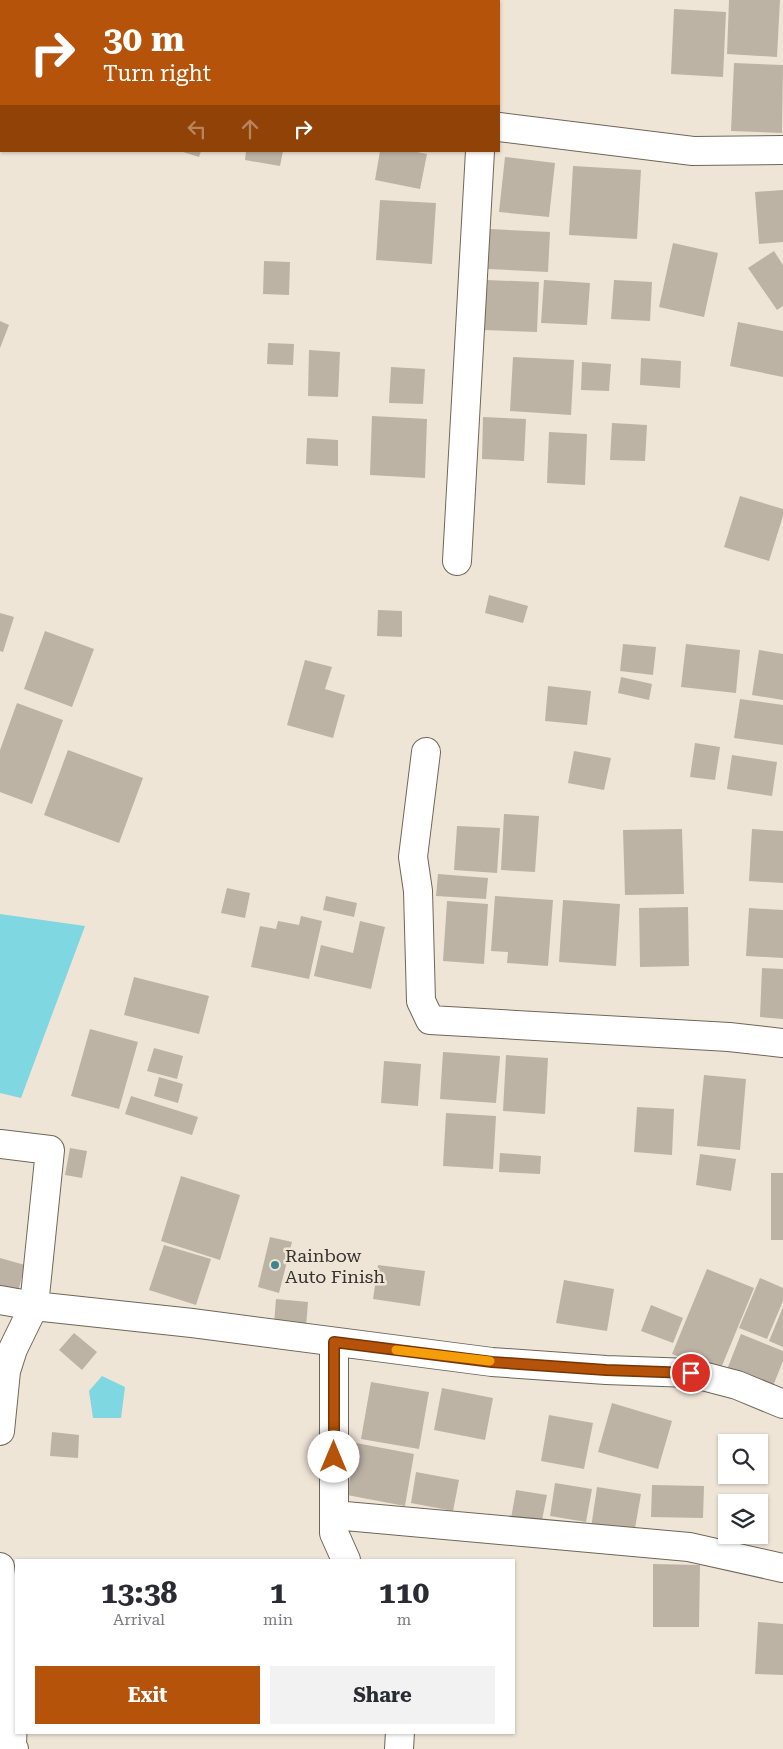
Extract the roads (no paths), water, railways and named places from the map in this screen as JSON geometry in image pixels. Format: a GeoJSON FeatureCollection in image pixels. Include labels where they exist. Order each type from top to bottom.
{"type":"FeatureCollection","features":[{"type":"Feature","properties":{"kind":"street"},"geometry":{"type":"LineString","coordinates":[[500,127],[693,151],[783,150]]}},
{"type":"Feature","properties":{"kind":"street"},"geometry":{"type":"LineString","coordinates":[[457,561],[480,152]]}},
{"type":"Feature","properties":{"kind":"street"},"geometry":{"type":"LineString","coordinates":[[426,752],[413,857],[418,891],[422,1001],[430,1020],[729,1038],[783,1044]]}},
{"type":"Feature","properties":{"kind":"street"},"geometry":{"type":"LineString","coordinates":[[0,1144],[50,1150],[34,1306],[6,1371],[0,1431]]}},
{"type":"Feature","properties":{"kind":"street"},"geometry":{"type":"LineString","coordinates":[[0,1300],[34,1306],[192,1323],[492,1362],[606,1370],[691,1373],[737,1385],[783,1404]]}},
{"type":"Feature","properties":{"kind":"street"},"geometry":{"type":"LineString","coordinates":[[334,1342],[334,1533],[346,1559]]}},
{"type":"Feature","properties":{"kind":"street"},"geometry":{"type":"LineString","coordinates":[[334,1515],[689,1547],[783,1568]]}},
{"type":"Feature","properties":{"kind":"street"},"geometry":{"type":"LineString","coordinates":[[0,1567],[14,1686],[9,1745]]}},
{"type":"Feature","properties":{"kind":"street"},"geometry":{"type":"LineString","coordinates":[[399,1749],[400,1734]]}},
{"type":"Feature","properties":{"kind":"water"},"geometry":{"type":"Polygon","coordinates":[[[0,914],[85,926],[21,1098],[0,1093],[0,914]]]}},
{"type":"Feature","properties":{"kind":"water"},"geometry":{"type":"Polygon","coordinates":[[[102,1376],[125,1387],[121,1418],[93,1418],[89,1391],[102,1376]]]}},
{"type":"Feature","properties":{"kind":"place","name":"Rainbow Auto Finish"},"geometry":{"type":"Point","coordinates":[275,1265]}}]}
